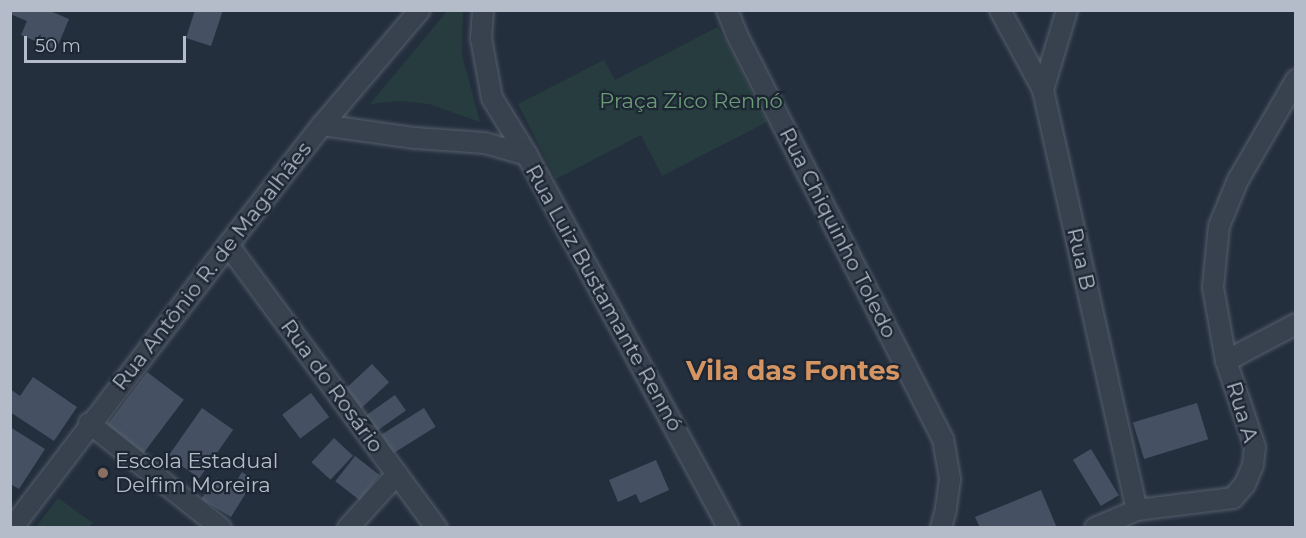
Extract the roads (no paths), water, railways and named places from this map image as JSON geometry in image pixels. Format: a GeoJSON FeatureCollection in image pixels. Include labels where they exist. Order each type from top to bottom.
{"type":"FeatureCollection","features":[{"type":"Feature","properties":{"kind":"street","name":"Rua Antônio R. de Magalhães"},"geometry":{"type":"LineString","coordinates":[[12,528],[89,423],[322,125],[420,10]]}},
{"type":"Feature","properties":{"kind":"street"},"geometry":{"type":"LineString","coordinates":[[483,10],[481,38],[492,98],[527,155]]}},
{"type":"Feature","properties":{"kind":"street","name":"Rua Chiquinho Toledo"},"geometry":{"type":"LineString","coordinates":[[727,10],[739,39],[944,440],[950,479],[946,509],[940,528]]}},
{"type":"Feature","properties":{"kind":"street"},"geometry":{"type":"LineString","coordinates":[[1000,10],[1043,90]]}},
{"type":"Feature","properties":{"kind":"street","name":"Rua B"},"geometry":{"type":"LineString","coordinates":[[1067,10],[1043,90],[1137,510]]}},
{"type":"Feature","properties":{"kind":"street","name":"Rua A"},"geometry":{"type":"LineString","coordinates":[[1095,528],[1137,510],[1233,498],[1245,484],[1253,465],[1255,447],[1226,361],[1213,287],[1219,226],[1238,180],[1296,80]]}},
{"type":"Feature","properties":{"kind":"street","name":"Rua Luiz Bustamante Rennó"},"geometry":{"type":"LineString","coordinates":[[322,125],[415,138],[485,143],[527,155],[729,528]]}},
{"type":"Feature","properties":{"kind":"street","name":"Rua do Rosário"},"geometry":{"type":"LineString","coordinates":[[228,245],[437,528]]}},
{"type":"Feature","properties":{"kind":"street"},"geometry":{"type":"LineString","coordinates":[[1226,361],[1296,324]]}},
{"type":"Feature","properties":{"kind":"street"},"geometry":{"type":"LineString","coordinates":[[89,423],[221,528]]}},
{"type":"Feature","properties":{"kind":"street"},"geometry":{"type":"LineString","coordinates":[[348,528],[397,474]]}},
{"type":"Feature","properties":{"kind":"place","name":"Escola Estadual Delfim Moreira"},"geometry":{"type":"Point","coordinates":[103,473]}},
{"type":"Feature","properties":{"kind":"district","name":"Vila das Fontes"},"geometry":{"type":"Point","coordinates":[793,371]}},
{"type":"Feature","properties":{"kind":"park label","name":"Praça Zico Rennó"},"geometry":{"type":"Point","coordinates":[691,101]}}]}
